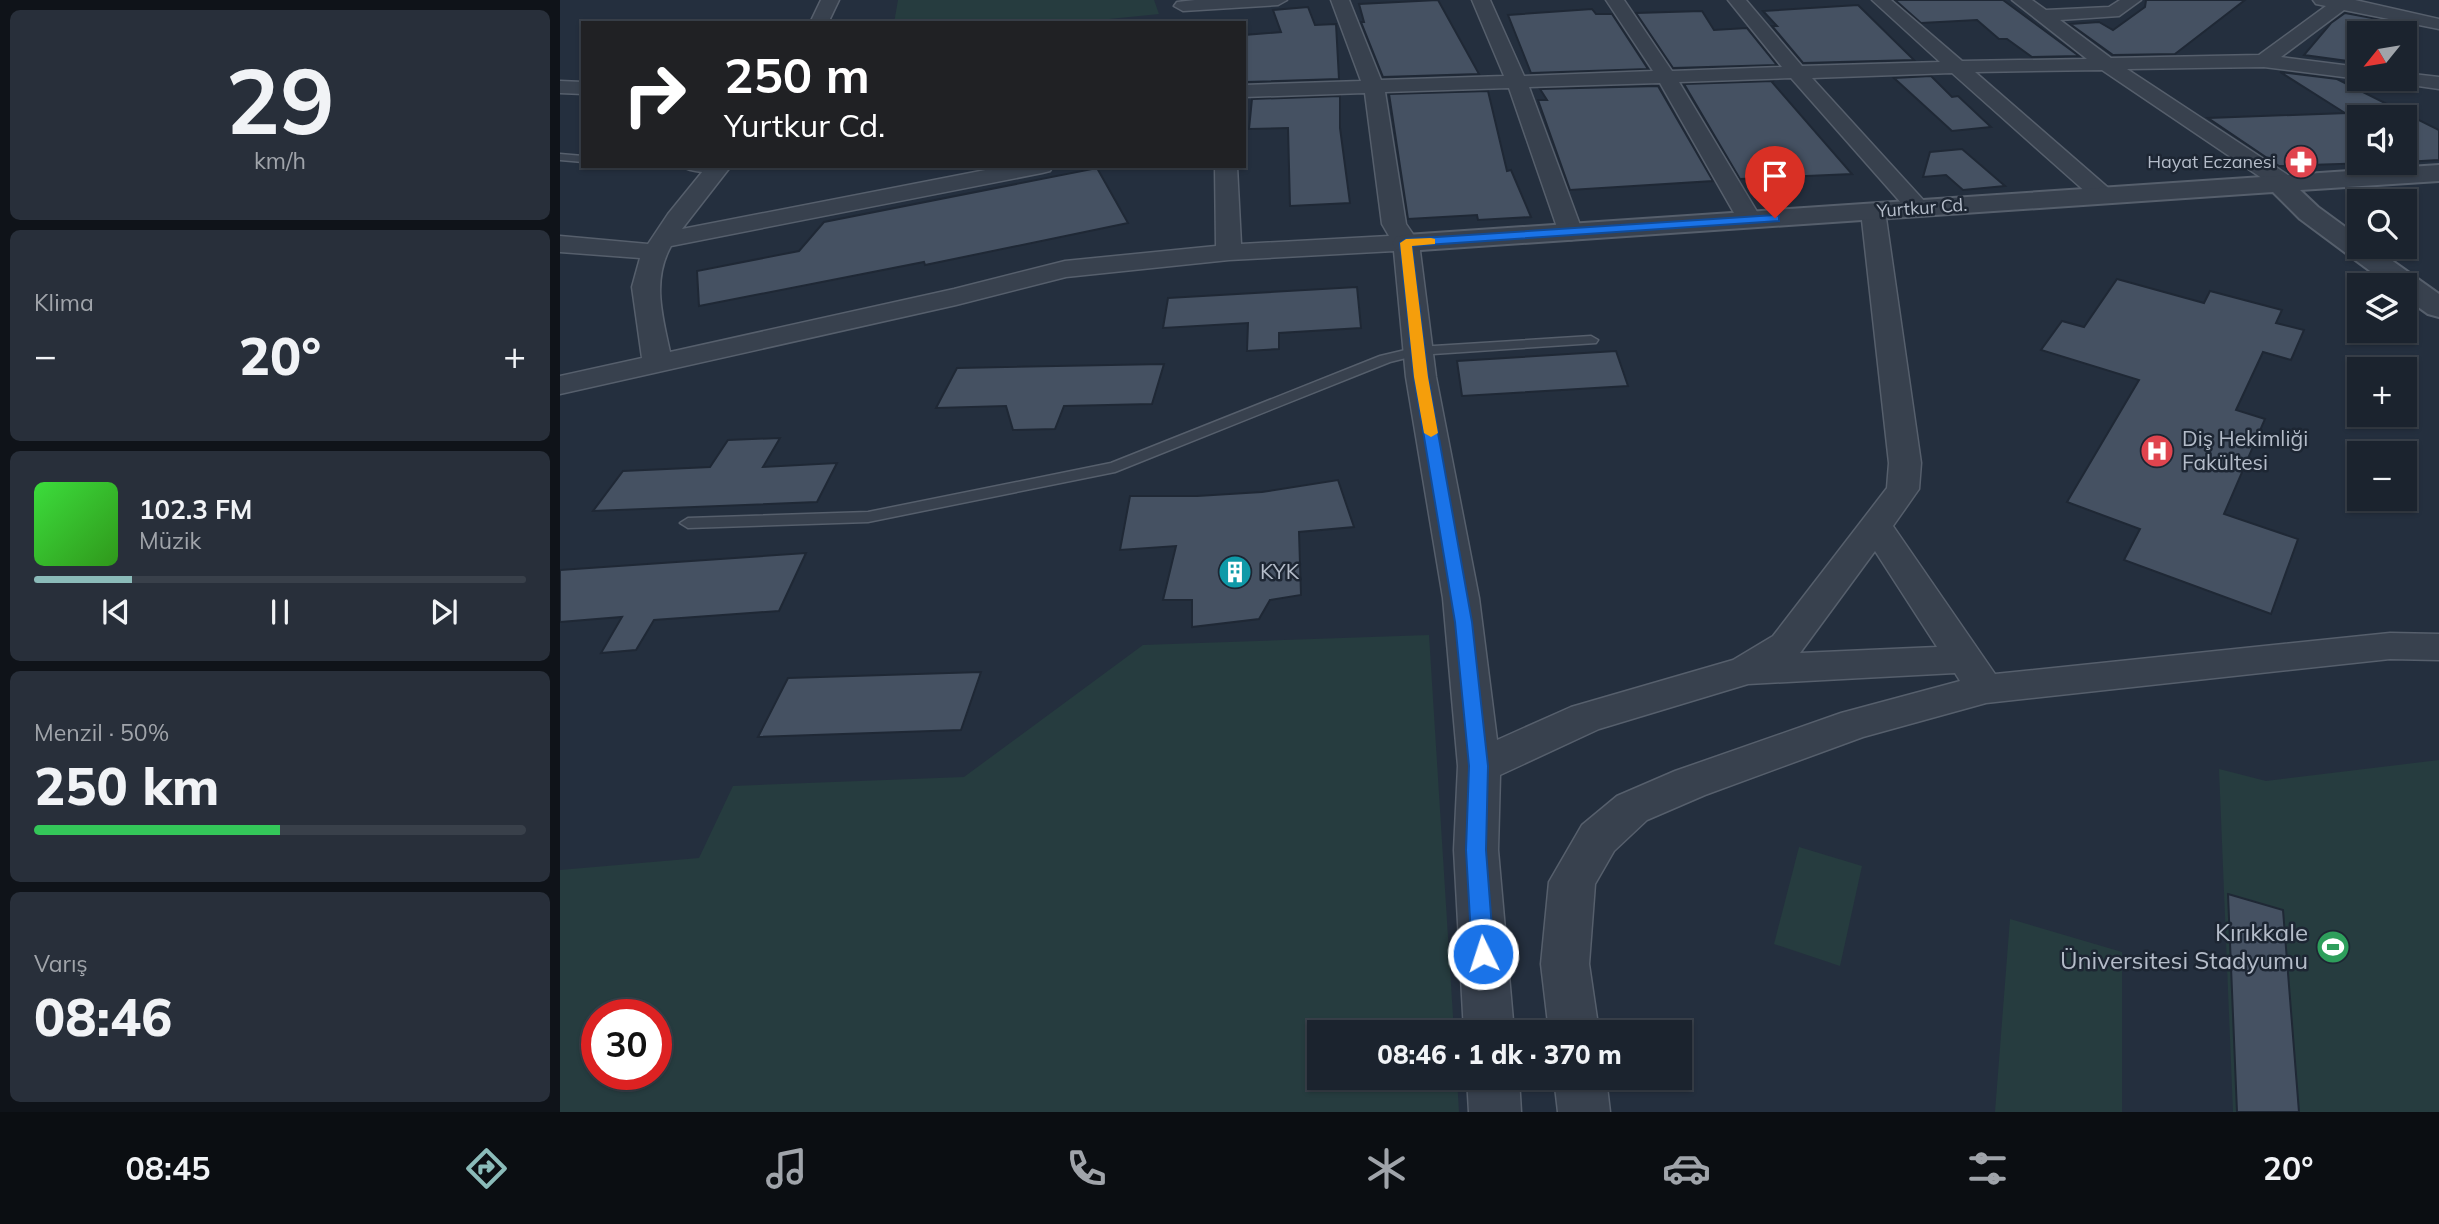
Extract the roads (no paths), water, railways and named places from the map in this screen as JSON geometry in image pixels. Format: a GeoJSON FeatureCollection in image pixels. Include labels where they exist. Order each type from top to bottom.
{"type":"FeatureCollection","features":[{"type":"Feature","properties":{"kind":"street"},"geometry":{"type":"LineString","coordinates":[[820,21],[830,0]]}},
{"type":"Feature","properties":{"kind":"street"},"geometry":{"type":"LineString","coordinates":[[1185,10],[1278,0]]}},
{"type":"Feature","properties":{"kind":"street"},"geometry":{"type":"LineString","coordinates":[[1340,0],[1374,88],[1394,224],[1406,243],[1418,351],[1461,598],[1479,766],[1476,850],[1488,1020]]}},
{"type":"Feature","properties":{"kind":"street"},"geometry":{"type":"LineString","coordinates":[[1481,0],[1517,83],[1571,233]]}},
{"type":"Feature","properties":{"kind":"street"},"geometry":{"type":"LineString","coordinates":[[1615,0],[1667,78],[1750,220]]}},
{"type":"Feature","properties":{"kind":"street"},"geometry":{"type":"LineString","coordinates":[[1737,0],[1797,73],[1918,208]]}},
{"type":"Feature","properties":{"kind":"street"},"geometry":{"type":"LineString","coordinates":[[1881,0],[2105,197]]}},
{"type":"Feature","properties":{"kind":"street"},"geometry":{"type":"LineString","coordinates":[[2021,0],[2106,64],[2280,182],[2309,213],[2439,308]]}},
{"type":"Feature","properties":{"kind":"street"},"geometry":{"type":"LineString","coordinates":[[2042,16],[2113,12],[2132,0]]}},
{"type":"Feature","properties":{"kind":"street"},"geometry":{"type":"LineString","coordinates":[[2322,0],[2344,2],[2439,24]]}},
{"type":"Feature","properties":{"kind":"street"},"geometry":{"type":"LineString","coordinates":[[2264,61],[2344,2]]}},
{"type":"Feature","properties":{"kind":"street"},"geometry":{"type":"LineString","coordinates":[[1246,91],[1956,67],[2264,61],[2347,71]]}},
{"type":"Feature","properties":{"kind":"street"},"geometry":{"type":"LineString","coordinates":[[2417,80],[2439,83]]}},
{"type":"Feature","properties":{"kind":"street"},"geometry":{"type":"LineString","coordinates":[[560,87],[581,88]]}},
{"type":"Feature","properties":{"kind":"street"},"geometry":{"type":"LineString","coordinates":[[658,364],[646,279],[660,246],[693,197],[718,168]]}},
{"type":"Feature","properties":{"kind":"street"},"geometry":{"type":"LineString","coordinates":[[885,196],[906,168]]}},
{"type":"Feature","properties":{"kind":"street"},"geometry":{"type":"LineString","coordinates":[[560,244],[660,246],[885,196],[1032,168]]}},
{"type":"Feature","properties":{"kind":"street"},"geometry":{"type":"LineString","coordinates":[[1226,168],[1229,252]]}},
{"type":"Feature","properties":{"kind":"street","name":"Yurtkur Cd."},"geometry":{"type":"LineString","coordinates":[[1406,243],[2439,173]]}},
{"type":"Feature","properties":{"kind":"street"},"geometry":{"type":"LineString","coordinates":[[2241,186],[2356,273]]}},
{"type":"Feature","properties":{"kind":"street"},"geometry":{"type":"LineString","coordinates":[[1479,766],[1585,718],[1746,670],[1786,645],[1903,489],[1905,463],[1873,211]]}},
{"type":"Feature","properties":{"kind":"street"},"geometry":{"type":"LineString","coordinates":[[560,385],[943,300],[1065,269],[1229,252],[1406,243]]}},
{"type":"Feature","properties":{"kind":"street"},"geometry":{"type":"LineString","coordinates":[[2417,320],[2439,337]]}},
{"type":"Feature","properties":{"kind":"street"},"geometry":{"type":"LineString","coordinates":[[1875,526],[1976,674]]}},
{"type":"Feature","properties":{"kind":"street"},"geometry":{"type":"LineString","coordinates":[[1746,670],[1976,674],[2390,646],[2439,647]]}},
{"type":"Feature","properties":{"kind":"street"},"geometry":{"type":"LineString","coordinates":[[1572,1020],[1565,964],[1572,883],[1598,838],[1632,808],[1690,783],[1855,724],[1976,674]]}},
{"type":"Feature","properties":{"kind":"street"},"geometry":{"type":"LineString","coordinates":[[1494,1090],[1495,1112]]}},
{"type":"Feature","properties":{"kind":"street"},"geometry":{"type":"LineString","coordinates":[[1581,1090],[1584,1112]]}},
{"type":"Feature","properties":{"kind":"lane"},"geometry":{"type":"LineString","coordinates":[[560,157],[581,159]]}},
{"type":"Feature","properties":{"kind":"lane"},"geometry":{"type":"LineString","coordinates":[[688,523],[868,517],[1115,467],[1385,359],[1418,351],[1591,340]]}},
{"type":"Feature","properties":{"kind":"place","name":"Hayat Eczanesi"},"geometry":{"type":"Point","coordinates":[2301,162]}},
{"type":"Feature","properties":{"kind":"place","name":"Diş Hekimliği Fakültesi"},"geometry":{"type":"Point","coordinates":[2157,451]}},
{"type":"Feature","properties":{"kind":"place","name":"KYK"},"geometry":{"type":"Point","coordinates":[1235,572]}},
{"type":"Feature","properties":{"kind":"place","name":"Kırıkkale Üniversitesi Stadyumu"},"geometry":{"type":"Point","coordinates":[2333,947]}}]}
